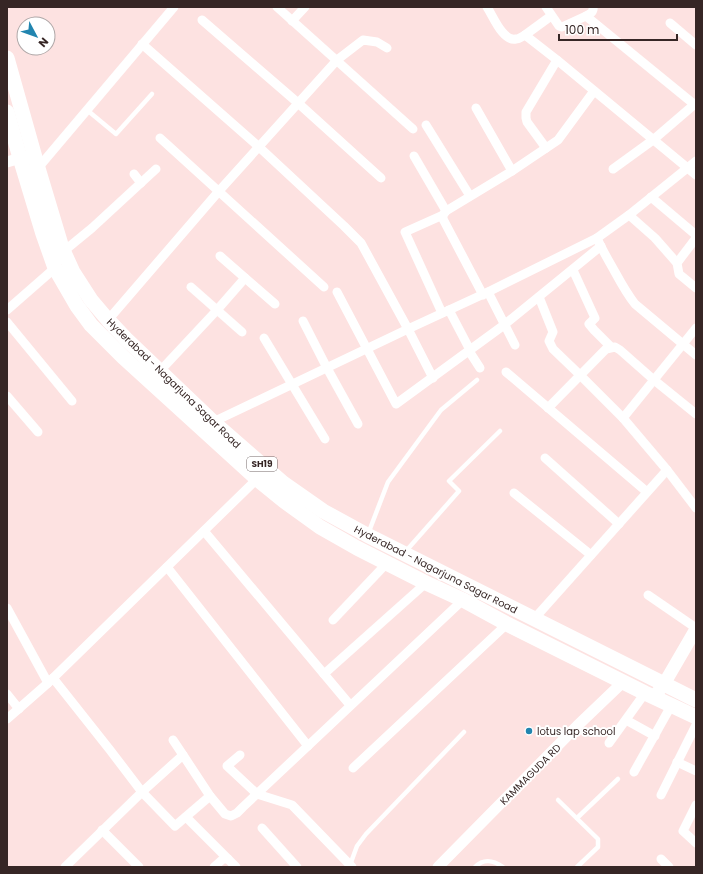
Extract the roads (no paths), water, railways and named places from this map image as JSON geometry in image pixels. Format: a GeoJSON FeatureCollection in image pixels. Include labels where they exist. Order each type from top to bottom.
{"type":"FeatureCollection","features":[{"type":"Feature","properties":{"kind":"main road","name":"Hyderabad - Nagarjuna Sagar Road"},"geometry":{"type":"LineString","coordinates":[[7,58],[38,168],[64,251],[73,272],[91,300],[108,320],[213,422],[283,483],[323,511],[367,535],[696,700]]}},
{"type":"Feature","properties":{"kind":"main road","name":"Hyderabad - Nagarjuna Sagar Road"},"geometry":{"type":"LineString","coordinates":[[7,112],[13,160],[55,268],[77,306],[91,325],[144,378],[257,479],[284,502],[320,527],[357,548],[463,600],[507,624],[623,682],[696,717]]}},
{"type":"Feature","properties":{"kind":"main road"},"geometry":{"type":"LineString","coordinates":[[650,695],[664,684],[696,629]]}},
{"type":"Feature","properties":{"kind":"street"},"geometry":{"type":"LineString","coordinates":[[38,168],[174,7]]}},
{"type":"Feature","properties":{"kind":"street"},"geometry":{"type":"LineString","coordinates":[[277,7],[413,129]]}},
{"type":"Feature","properties":{"kind":"street"},"geometry":{"type":"LineString","coordinates":[[292,20],[304,7]]}},
{"type":"Feature","properties":{"kind":"street"},"geometry":{"type":"LineString","coordinates":[[487,7],[504,34],[511,39],[517,40],[551,16]]}},
{"type":"Feature","properties":{"kind":"street"},"geometry":{"type":"LineString","coordinates":[[546,7],[556,24],[562,27],[592,13],[593,7]]}},
{"type":"Feature","properties":{"kind":"street"},"geometry":{"type":"LineString","coordinates":[[586,16],[695,104],[653,140],[613,168]]}},
{"type":"Feature","properties":{"kind":"street"},"geometry":{"type":"LineString","coordinates":[[202,20],[298,103],[381,178]]}},
{"type":"Feature","properties":{"kind":"street"},"geometry":{"type":"LineString","coordinates":[[670,22],[696,45]]}},
{"type":"Feature","properties":{"kind":"street"},"geometry":{"type":"LineString","coordinates":[[525,35],[696,175]]}},
{"type":"Feature","properties":{"kind":"street"},"geometry":{"type":"LineString","coordinates":[[108,320],[219,191],[337,60],[363,40],[377,42],[387,48]]}},
{"type":"Feature","properties":{"kind":"street"},"geometry":{"type":"LineString","coordinates":[[142,44],[259,147],[344,226],[361,244],[433,378]]}},
{"type":"Feature","properties":{"kind":"street"},"geometry":{"type":"LineString","coordinates":[[546,148],[527,122],[526,112],[557,60]]}},
{"type":"Feature","properties":{"kind":"street"},"geometry":{"type":"LineString","coordinates":[[480,368],[445,311],[405,232],[444,213],[512,171],[558,140],[594,91]]}},
{"type":"Feature","properties":{"kind":"street"},"geometry":{"type":"LineString","coordinates":[[476,108],[512,171]]}},
{"type":"Feature","properties":{"kind":"street"},"geometry":{"type":"LineString","coordinates":[[426,125],[470,196]]}},
{"type":"Feature","properties":{"kind":"street"},"geometry":{"type":"LineString","coordinates":[[160,138],[324,286]]}},
{"type":"Feature","properties":{"kind":"street"},"geometry":{"type":"LineString","coordinates":[[13,160],[34,153]]}},
{"type":"Feature","properties":{"kind":"street"},"geometry":{"type":"LineString","coordinates":[[414,156],[444,213],[444,218],[515,345]]}},
{"type":"Feature","properties":{"kind":"street"},"geometry":{"type":"LineString","coordinates":[[337,292],[396,404],[470,351],[573,270],[599,242],[629,215],[696,161]]}},
{"type":"Feature","properties":{"kind":"street"},"geometry":{"type":"LineString","coordinates":[[64,251],[92,228],[156,169]]}},
{"type":"Feature","properties":{"kind":"street"},"geometry":{"type":"LineString","coordinates":[[134,174],[141,183]]}},
{"type":"Feature","properties":{"kind":"street"},"geometry":{"type":"LineString","coordinates":[[651,198],[696,237],[677,263]]}},
{"type":"Feature","properties":{"kind":"street"},"geometry":{"type":"LineString","coordinates":[[629,215],[655,238],[677,263],[679,274],[696,288]]}},
{"type":"Feature","properties":{"kind":"street"},"geometry":{"type":"LineString","coordinates":[[213,422],[445,311],[486,294],[599,242]]}},
{"type":"Feature","properties":{"kind":"street"},"geometry":{"type":"LineString","coordinates":[[599,242],[626,292],[632,300],[696,355]]}},
{"type":"Feature","properties":{"kind":"street"},"geometry":{"type":"LineString","coordinates":[[220,256],[275,304]]}},
{"type":"Feature","properties":{"kind":"street"},"geometry":{"type":"LineString","coordinates":[[7,310],[55,268]]}},
{"type":"Feature","properties":{"kind":"street"},"geometry":{"type":"LineString","coordinates":[[573,270],[595,318],[589,324],[594,330],[612,347],[620,350],[696,414]]}},
{"type":"Feature","properties":{"kind":"street"},"geometry":{"type":"LineString","coordinates":[[160,371],[217,310],[244,278]]}},
{"type":"Feature","properties":{"kind":"street"},"geometry":{"type":"LineString","coordinates":[[191,287],[242,332]]}},
{"type":"Feature","properties":{"kind":"street"},"geometry":{"type":"LineString","coordinates":[[539,297],[553,332],[548,340],[552,349],[580,374],[623,418],[667,470],[696,508]]}},
{"type":"Feature","properties":{"kind":"street"},"geometry":{"type":"LineString","coordinates":[[303,321],[358,424]]}},
{"type":"Feature","properties":{"kind":"street"},"geometry":{"type":"LineString","coordinates":[[7,322],[72,401]]}},
{"type":"Feature","properties":{"kind":"street"},"geometry":{"type":"LineString","coordinates":[[623,418],[696,328]]}},
{"type":"Feature","properties":{"kind":"street"},"geometry":{"type":"LineString","coordinates":[[264,338],[325,439]]}},
{"type":"Feature","properties":{"kind":"street"},"geometry":{"type":"LineString","coordinates":[[548,408],[606,349],[612,347]]}},
{"type":"Feature","properties":{"kind":"street"},"geometry":{"type":"LineString","coordinates":[[506,372],[647,492]]}},
{"type":"Feature","properties":{"kind":"street"},"geometry":{"type":"LineString","coordinates":[[7,396],[38,432]]}},
{"type":"Feature","properties":{"kind":"street"},"geometry":{"type":"LineString","coordinates":[[545,458],[619,524]]}},
{"type":"Feature","properties":{"kind":"street"},"geometry":{"type":"LineString","coordinates":[[534,619],[667,470]]}},
{"type":"Feature","properties":{"kind":"street"},"geometry":{"type":"LineString","coordinates":[[7,719],[51,681],[257,479]]}},
{"type":"Feature","properties":{"kind":"street"},"geometry":{"type":"LineString","coordinates":[[514,492],[591,555]]}},
{"type":"Feature","properties":{"kind":"street"},"geometry":{"type":"LineString","coordinates":[[204,531],[350,705]]}},
{"type":"Feature","properties":{"kind":"street"},"geometry":{"type":"LineString","coordinates":[[334,620],[387,563]]}},
{"type":"Feature","properties":{"kind":"street"},"geometry":{"type":"LineString","coordinates":[[167,567],[308,746]]}},
{"type":"Feature","properties":{"kind":"street"},"geometry":{"type":"LineString","coordinates":[[324,674],[426,583]]}},
{"type":"Feature","properties":{"kind":"street"},"geometry":{"type":"LineString","coordinates":[[173,740],[210,796],[225,814],[230,816],[236,813],[474,589]]}},
{"type":"Feature","properties":{"kind":"street"},"geometry":{"type":"LineString","coordinates":[[648,594],[696,629]]}},
{"type":"Feature","properties":{"kind":"street"},"geometry":{"type":"LineString","coordinates":[[7,608],[51,681],[110,750],[142,792],[175,826],[210,796]]}},
{"type":"Feature","properties":{"kind":"street"},"geometry":{"type":"LineString","coordinates":[[353,768],[507,624]]}},
{"type":"Feature","properties":{"kind":"street","name":"KAMMAGUDA RD"},"geometry":{"type":"LineString","coordinates":[[438,867],[577,726],[623,682]]}},
{"type":"Feature","properties":{"kind":"street"},"geometry":{"type":"LineString","coordinates":[[7,694],[19,709]]}},
{"type":"Feature","properties":{"kind":"street"},"geometry":{"type":"LineString","coordinates":[[609,743],[626,720],[650,695]]}},
{"type":"Feature","properties":{"kind":"street"},"geometry":{"type":"LineString","coordinates":[[634,772],[672,706]]}},
{"type":"Feature","properties":{"kind":"street"},"geometry":{"type":"LineString","coordinates":[[626,720],[654,736]]}},
{"type":"Feature","properties":{"kind":"street"},"geometry":{"type":"LineString","coordinates":[[661,795],[696,725]]}},
{"type":"Feature","properties":{"kind":"street"},"geometry":{"type":"LineString","coordinates":[[66,867],[102,830],[183,755]]}},
{"type":"Feature","properties":{"kind":"street"},"geometry":{"type":"LineString","coordinates":[[240,755],[227,766],[257,794],[292,805],[351,866]]}},
{"type":"Feature","properties":{"kind":"street"},"geometry":{"type":"LineString","coordinates":[[677,762],[696,771]]}},
{"type":"Feature","properties":{"kind":"street"},"geometry":{"type":"LineString","coordinates":[[696,805],[684,831],[696,843]]}},
{"type":"Feature","properties":{"kind":"street"},"geometry":{"type":"LineString","coordinates":[[186,817],[236,867]]}},
{"type":"Feature","properties":{"kind":"street"},"geometry":{"type":"LineString","coordinates":[[262,828],[297,867]]}},
{"type":"Feature","properties":{"kind":"street"},"geometry":{"type":"LineString","coordinates":[[102,830],[138,867]]}},
{"type":"Feature","properties":{"kind":"street"},"geometry":{"type":"LineString","coordinates":[[214,867],[220,861],[228,859]]}},
{"type":"Feature","properties":{"kind":"street"},"geometry":{"type":"LineString","coordinates":[[661,859],[669,867]]}},
{"type":"Feature","properties":{"kind":"lane"},"geometry":{"type":"LineString","coordinates":[[87,110],[116,134],[152,94]]}},
{"type":"Feature","properties":{"kind":"lane"},"geometry":{"type":"LineString","coordinates":[[367,535],[388,482],[441,410],[477,380]]}},
{"type":"Feature","properties":{"kind":"lane"},"geometry":{"type":"LineString","coordinates":[[404,553],[459,491],[449,481],[500,431]]}},
{"type":"Feature","properties":{"kind":"lane"},"geometry":{"type":"LineString","coordinates":[[351,866],[357,846],[366,834],[464,732]]}},
{"type":"Feature","properties":{"kind":"lane"},"geometry":{"type":"LineString","coordinates":[[577,818],[618,779]]}},
{"type":"Feature","properties":{"kind":"lane"},"geometry":{"type":"LineString","coordinates":[[558,800],[598,839],[598,847],[577,867]]}},
{"type":"Feature","properties":{"kind":"lane"},"geometry":{"type":"LineString","coordinates":[[475,867],[479,863],[486,860],[495,862],[503,867]]}},
{"type":"Feature","properties":{"kind":"place","name":"lotus lap school"},"geometry":{"type":"Point","coordinates":[529,731]}}]}
